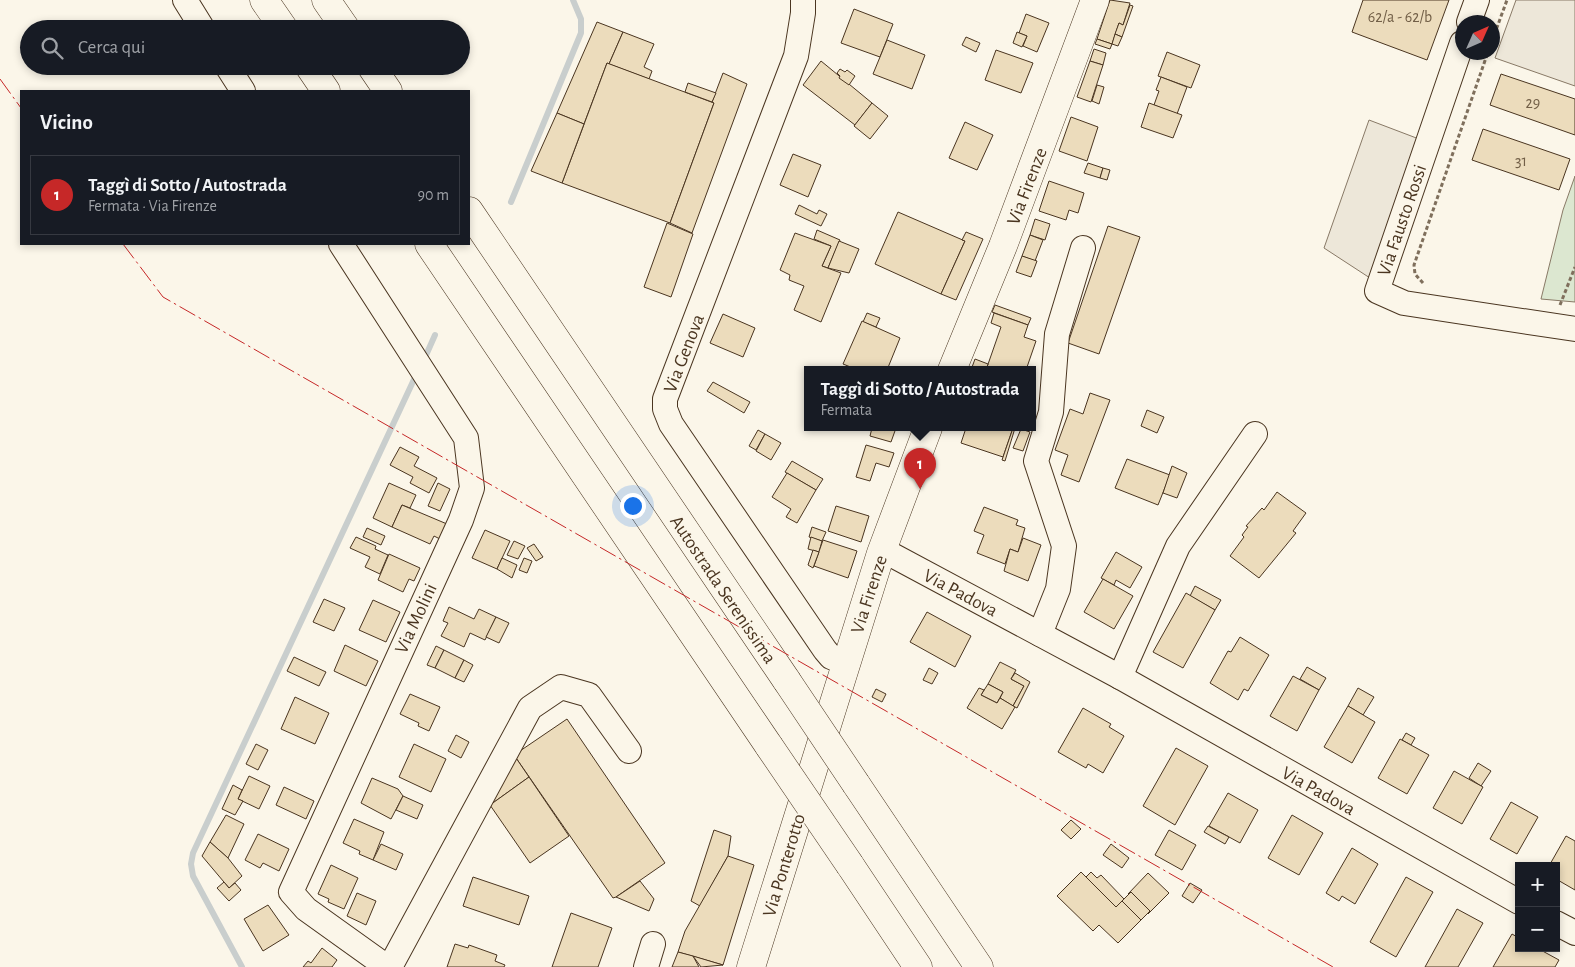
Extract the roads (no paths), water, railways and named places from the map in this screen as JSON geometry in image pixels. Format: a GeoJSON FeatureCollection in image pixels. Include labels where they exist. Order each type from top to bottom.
{"type":"FeatureCollection","features":[{"type":"Feature","properties":{"kind":"main road"},"geometry":{"type":"LineString","coordinates":[[264,0],[278,20]]}},
{"type":"Feature","properties":{"kind":"main road"},"geometry":{"type":"LineString","coordinates":[[326,0],[340,20]]}},
{"type":"Feature","properties":{"kind":"main road","name":"Via Firenze"},"geometry":{"type":"LineString","coordinates":[[954,366],[1003,246],[1096,0]]}},
{"type":"Feature","properties":{"kind":"main road"},"geometry":{"type":"LineString","coordinates":[[315,75],[325,90]]}},
{"type":"Feature","properties":{"kind":"main road"},"geometry":{"type":"LineString","coordinates":[[377,75],[387,90]]}},
{"type":"Feature","properties":{"kind":"main road","name":"Autostrada Serenissima"},"geometry":{"type":"LineString","coordinates":[[470,212],[978,967]]}},
{"type":"Feature","properties":{"kind":"main road"},"geometry":{"type":"LineString","coordinates":[[430,245],[918,967]]}},
{"type":"Feature","properties":{"kind":"main road","name":"Via Firenze"},"geometry":{"type":"LineString","coordinates":[[814,762],[881,553],[927,431]]}},
{"type":"Feature","properties":{"kind":"main road","name":"Via Ponterotto"},"geometry":{"type":"LineString","coordinates":[[751,967],[814,762]]}},
{"type":"Feature","properties":{"kind":"street"},"geometry":{"type":"LineString","coordinates":[[185,0],[197,20]]}},
{"type":"Feature","properties":{"kind":"street","name":"Via Genova"},"geometry":{"type":"LineString","coordinates":[[803,0],[804,13],[796,56],[665,399],[665,410],[671,424],[825,650],[831,657],[846,663]]}},
{"type":"Feature","properties":{"kind":"street"},"geometry":{"type":"LineString","coordinates":[[1472,15],[1477,0]]}},
{"type":"Feature","properties":{"kind":"street","name":"Via Fausto Rossi"},"geometry":{"type":"LineString","coordinates":[[1456,60],[1377,291],[1404,303],[1565,327]]}},
{"type":"Feature","properties":{"kind":"street"},"geometry":{"type":"LineString","coordinates":[[233,75],[242,90]]}},
{"type":"Feature","properties":{"kind":"street","name":"Via Molini"},"geometry":{"type":"LineString","coordinates":[[342,245],[466,438],[472,488],[460,520],[291,892],[306,909],[388,967]]}},
{"type":"Feature","properties":{"kind":"street"},"geometry":{"type":"LineString","coordinates":[[1040,634],[1058,589],[1064,546],[1036,461],[1051,412],[1057,334],[1083,248]]}},
{"type":"Feature","properties":{"kind":"street"},"geometry":{"type":"LineString","coordinates":[[1120,677],[1178,546],[1255,434]]}},
{"type":"Feature","properties":{"kind":"street","name":"Via Padova"},"geometry":{"type":"LineString","coordinates":[[881,553],[894,556],[1120,677],[1515,900]]}},
{"type":"Feature","properties":{"kind":"street"},"geometry":{"type":"LineString","coordinates":[[388,967],[530,708],[561,687],[589,695],[629,751]]}},
{"type":"Feature","properties":{"kind":"street"},"geometry":{"type":"LineString","coordinates":[[1560,925],[1575,933]]}},
{"type":"Feature","properties":{"kind":"street"},"geometry":{"type":"LineString","coordinates":[[646,967],[653,944]]}},
{"type":"Feature","properties":{"kind":"waterway"},"geometry":{"type":"LineString","coordinates":[[511,202],[581,33],[581,19],[573,0]]}},
{"type":"Feature","properties":{"kind":"waterway"},"geometry":{"type":"LineString","coordinates":[[423,362],[435,335]]}},
{"type":"Feature","properties":{"kind":"waterway"},"geometry":{"type":"LineString","coordinates":[[242,967],[193,876],[191,864],[193,853],[417,373]]}},
{"type":"Feature","properties":{"kind":"place","name":"Taggì di Sotto / Autostrada"},"geometry":{"type":"Point","coordinates":[920,489]}}]}
